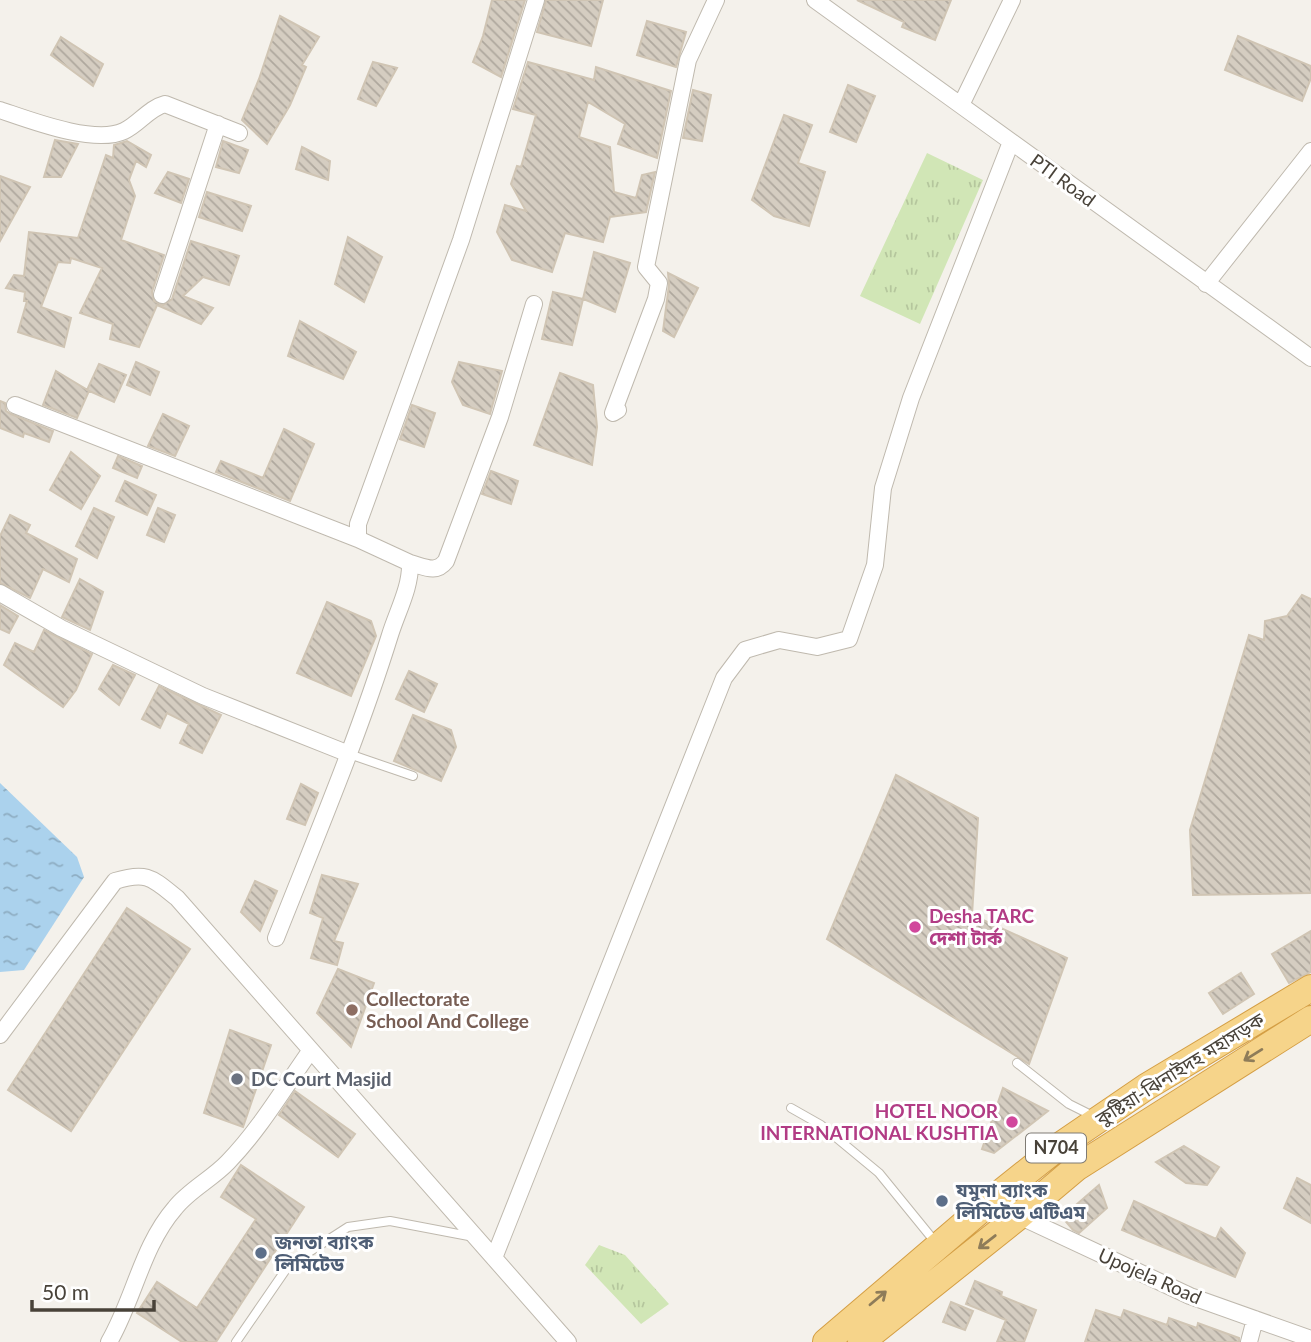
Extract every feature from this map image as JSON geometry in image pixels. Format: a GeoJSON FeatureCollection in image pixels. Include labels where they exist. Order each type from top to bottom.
{"type":"FeatureCollection","features":[{"type":"Feature","properties":{"kind":"highway","name":"কুষ্টিয়া-ঝিনাইদহ মহাসড়ক"},"geometry":{"type":"LineString","coordinates":[[826,1342],[1058,1147],[1146,1087],[1311,988]]}},
{"type":"Feature","properties":{"kind":"highway","name":"কুষ্টিয়া-ঝিনাইদহ মহাসড়ক"},"geometry":{"type":"LineString","coordinates":[[861,1342],[1076,1168],[1311,1019]]}},
{"type":"Feature","properties":{"kind":"street"},"geometry":{"type":"LineString","coordinates":[[358,539],[358,524],[461,240],[536,0]]}},
{"type":"Feature","properties":{"kind":"street"},"geometry":{"type":"LineString","coordinates":[[618,410],[613,413],[656,299],[659,283],[646,267],[688,60],[716,0]]}},
{"type":"Feature","properties":{"kind":"street","name":"PTI Road"},"geometry":{"type":"LineString","coordinates":[[815,0],[1311,358]]}},
{"type":"Feature","properties":{"kind":"street"},"geometry":{"type":"LineString","coordinates":[[961,105],[1012,0]]}},
{"type":"Feature","properties":{"kind":"street"},"geometry":{"type":"LineString","coordinates":[[0,110],[65,132],[116,134],[127,130],[156,107],[165,104],[239,133]]}},
{"type":"Feature","properties":{"kind":"street"},"geometry":{"type":"LineString","coordinates":[[162,295],[218,124]]}},
{"type":"Feature","properties":{"kind":"street"},"geometry":{"type":"LineString","coordinates":[[494,1258],[724,678],[745,650],[779,640],[817,647],[849,639],[875,565],[883,488],[911,398],[1011,142]]}},
{"type":"Feature","properties":{"kind":"street"},"geometry":{"type":"LineString","coordinates":[[1206,284],[1311,151]]}},
{"type":"Feature","properties":{"kind":"street"},"geometry":{"type":"LineString","coordinates":[[15,405],[358,539],[410,564],[436,570],[446,561],[500,417],[534,304]]}},
{"type":"Feature","properties":{"kind":"street"},"geometry":{"type":"LineString","coordinates":[[276,938],[369,702],[399,605],[411,576],[410,564]]}},
{"type":"Feature","properties":{"kind":"street"},"geometry":{"type":"LineString","coordinates":[[0,593],[61,628],[203,696],[349,754]]}},
{"type":"Feature","properties":{"kind":"street"},"geometry":{"type":"LineString","coordinates":[[0,1035],[115,881],[136,875],[156,881],[177,898],[568,1342]]}},
{"type":"Feature","properties":{"kind":"street"},"geometry":{"type":"LineString","coordinates":[[109,1342],[121,1321],[153,1241],[176,1206],[212,1177],[246,1142],[311,1050]]}},
{"type":"Feature","properties":{"kind":"street","name":"Upojela Road"},"geometry":{"type":"LineString","coordinates":[[998,1195],[1019,1216],[1190,1296],[1311,1339]]}},
{"type":"Feature","properties":{"kind":"street"},"geometry":{"type":"LineString","coordinates":[[1249,1342],[1255,1319]]}},
{"type":"Feature","properties":{"kind":"lane"},"geometry":{"type":"LineString","coordinates":[[349,754],[414,776]]}},
{"type":"Feature","properties":{"kind":"lane"},"geometry":{"type":"LineString","coordinates":[[1017,1063],[1069,1104],[1098,1119]]}},
{"type":"Feature","properties":{"kind":"lane"},"geometry":{"type":"LineString","coordinates":[[791,1108],[821,1125],[879,1173],[939,1247]]}},
{"type":"Feature","properties":{"kind":"lane"},"geometry":{"type":"LineString","coordinates":[[236,1342],[289,1265],[348,1227],[390,1221],[475,1237]]}},
{"type":"Feature","properties":{"kind":"green space"},"geometry":{"type":"Polygon","coordinates":[[[927,153],[983,180],[920,324],[860,296],[927,153]]]}},
{"type":"Feature","properties":{"kind":"green space"},"geometry":{"type":"Polygon","coordinates":[[[599,1245],[625,1255],[669,1304],[641,1324],[585,1265],[599,1245]]]}},
{"type":"Feature","properties":{"kind":"water"},"geometry":{"type":"Polygon","coordinates":[[[0,783],[77,857],[84,877],[24,970],[0,972],[0,783]]]}},
{"type":"Feature","properties":{"kind":"building"},"geometry":{"type":"Polygon","coordinates":[[[492,0],[525,0],[501,77],[473,62],[492,0]]]}},
{"type":"Feature","properties":{"kind":"building"},"geometry":{"type":"Polygon","coordinates":[[[546,0],[603,0],[591,46],[537,32],[546,0]]]}},
{"type":"Feature","properties":{"kind":"building"},"geometry":{"type":"Polygon","coordinates":[[[857,0],[951,0],[935,40],[902,27],[904,22],[857,0]]]}},
{"type":"Feature","properties":{"kind":"building"},"geometry":{"type":"Polygon","coordinates":[[[280,16],[319,37],[302,65],[306,67],[290,105],[267,144],[242,120],[280,16]]]}},
{"type":"Feature","properties":{"kind":"building"},"geometry":{"type":"Polygon","coordinates":[[[647,21],[686,32],[676,67],[637,55],[647,21]]]}},
{"type":"Feature","properties":{"kind":"building"},"geometry":{"type":"Polygon","coordinates":[[[1238,36],[1311,66],[1311,78],[1302,101],[1225,70],[1238,36]]]}},
{"type":"Feature","properties":{"kind":"building"},"geometry":{"type":"Polygon","coordinates":[[[61,37],[103,64],[93,86],[51,55],[61,37]]]}},
{"type":"Feature","properties":{"kind":"building"},"geometry":{"type":"Polygon","coordinates":[[[373,62],[397,68],[376,106],[358,99],[373,62]]]}},
{"type":"Feature","properties":{"kind":"building"},"geometry":{"type":"Polygon","coordinates":[[[528,62],[594,80],[596,67],[671,91],[657,158],[618,144],[625,124],[588,102],[579,137],[610,147],[614,192],[636,198],[642,175],[655,172],[646,212],[610,217],[603,242],[565,233],[552,272],[512,260],[497,232],[505,205],[526,211],[511,184],[517,166],[521,167],[536,115],[513,109],[528,62]]]}},
{"type":"Feature","properties":{"kind":"building"},"geometry":{"type":"Polygon","coordinates":[[[848,85],[875,96],[856,142],[830,132],[848,85]]]}},
{"type":"Feature","properties":{"kind":"building"},"geometry":{"type":"Polygon","coordinates":[[[693,90],[711,95],[702,141],[683,138],[693,90]]]}},
{"type":"Feature","properties":{"kind":"building"},"geometry":{"type":"Polygon","coordinates":[[[784,115],[812,125],[798,163],[825,172],[809,226],[774,216],[752,200],[784,115]]]}},
{"type":"Feature","properties":{"kind":"building"},"geometry":{"type":"Polygon","coordinates":[[[55,140],[78,144],[61,177],[44,177],[55,140]]]}},
{"type":"Feature","properties":{"kind":"building"},"geometry":{"type":"Polygon","coordinates":[[[127,141],[151,155],[146,167],[136,161],[129,180],[135,196],[121,240],[164,255],[152,292],[154,301],[163,305],[172,299],[191,241],[239,256],[229,285],[203,277],[183,296],[213,308],[201,324],[157,305],[139,347],[110,339],[113,324],[80,313],[102,268],[71,258],[70,263],[58,262],[41,307],[71,318],[64,347],[18,332],[27,301],[24,301],[25,292],[6,288],[14,275],[24,276],[29,232],[78,238],[106,155],[113,158],[114,145],[127,141]]]}},
{"type":"Feature","properties":{"kind":"building"},"geometry":{"type":"Polygon","coordinates":[[[223,141],[248,150],[239,173],[216,167],[223,141]]]}},
{"type":"Feature","properties":{"kind":"building"},"geometry":{"type":"Polygon","coordinates":[[[302,147],[330,161],[328,180],[296,169],[302,147]]]}},
{"type":"Feature","properties":{"kind":"building"},"geometry":{"type":"Polygon","coordinates":[[[168,172],[189,179],[181,203],[155,193],[168,172]]]}},
{"type":"Feature","properties":{"kind":"building"},"geometry":{"type":"Polygon","coordinates":[[[0,176],[30,187],[0,241],[0,176]]]}},
{"type":"Feature","properties":{"kind":"building"},"geometry":{"type":"Polygon","coordinates":[[[207,192],[251,206],[242,231],[199,217],[207,192]]]}},
{"type":"Feature","properties":{"kind":"building"},"geometry":{"type":"Polygon","coordinates":[[[348,237],[382,257],[364,302],[335,284],[348,237]]]}},
{"type":"Feature","properties":{"kind":"building"},"geometry":{"type":"Polygon","coordinates":[[[594,252],[630,263],[615,312],[583,299],[594,252]]]}},
{"type":"Feature","properties":{"kind":"building"},"geometry":{"type":"Polygon","coordinates":[[[668,273],[698,288],[674,337],[663,331],[668,273]]]}},
{"type":"Feature","properties":{"kind":"building"},"geometry":{"type":"Polygon","coordinates":[[[553,292],[583,299],[572,345],[542,339],[553,292]]]}},
{"type":"Feature","properties":{"kind":"building"},"geometry":{"type":"Polygon","coordinates":[[[300,321],[356,352],[343,379],[288,356],[300,321]]]}},
{"type":"Feature","properties":{"kind":"building"},"geometry":{"type":"Polygon","coordinates":[[[136,362],[159,372],[150,395],[127,385],[136,362]]]}},
{"type":"Feature","properties":{"kind":"building"},"geometry":{"type":"Polygon","coordinates":[[[459,362],[502,371],[490,414],[463,405],[452,382],[459,362]]]}},
{"type":"Feature","properties":{"kind":"building"},"geometry":{"type":"Polygon","coordinates":[[[99,364],[126,375],[114,402],[87,390],[99,364]]]}},
{"type":"Feature","properties":{"kind":"building"},"geometry":{"type":"Polygon","coordinates":[[[56,371],[89,391],[77,418],[43,405],[56,371]]]}},
{"type":"Feature","properties":{"kind":"building"},"geometry":{"type":"Polygon","coordinates":[[[560,373],[593,385],[597,427],[592,465],[534,445],[560,373]]]}},
{"type":"Feature","properties":{"kind":"building"},"geometry":{"type":"Polygon","coordinates":[[[0,401],[5,403],[6,411],[11,414],[53,431],[49,442],[24,433],[23,437],[0,428],[0,401]]]}},
{"type":"Feature","properties":{"kind":"building"},"geometry":{"type":"Polygon","coordinates":[[[412,405],[435,413],[424,447],[400,439],[412,405]]]}},
{"type":"Feature","properties":{"kind":"building"},"geometry":{"type":"Polygon","coordinates":[[[163,414],[189,426],[175,456],[148,446],[163,414]]]}},
{"type":"Feature","properties":{"kind":"building"},"geometry":{"type":"Polygon","coordinates":[[[284,429],[314,444],[290,501],[216,472],[221,461],[263,478],[284,429]]]}},
{"type":"Feature","properties":{"kind":"building"},"geometry":{"type":"Polygon","coordinates":[[[71,452],[100,476],[81,509],[50,490],[71,452]]]}},
{"type":"Feature","properties":{"kind":"building"},"geometry":{"type":"Polygon","coordinates":[[[118,456],[142,466],[137,478],[113,468],[118,456]]]}},
{"type":"Feature","properties":{"kind":"building"},"geometry":{"type":"Polygon","coordinates":[[[491,471],[518,481],[511,504],[482,494],[491,471]]]}},
{"type":"Feature","properties":{"kind":"building"},"geometry":{"type":"Polygon","coordinates":[[[125,481],[156,495],[147,515],[116,501],[125,481]]]}},
{"type":"Feature","properties":{"kind":"building"},"geometry":{"type":"Polygon","coordinates":[[[94,508],[114,517],[97,558],[76,546],[94,508]]]}},
{"type":"Feature","properties":{"kind":"building"},"geometry":{"type":"Polygon","coordinates":[[[158,508],[175,515],[164,542],[147,535],[158,508]]]}},
{"type":"Feature","properties":{"kind":"building"},"geometry":{"type":"Polygon","coordinates":[[[10,515],[30,525],[26,533],[77,559],[69,582],[43,569],[30,598],[0,583],[0,536],[10,515]]]}},
{"type":"Feature","properties":{"kind":"building"},"geometry":{"type":"Polygon","coordinates":[[[80,579],[103,592],[90,630],[62,617],[80,579]]]}},
{"type":"Feature","properties":{"kind":"building"},"geometry":{"type":"Polygon","coordinates":[[[1302,595],[1311,599],[1311,893],[1193,895],[1190,830],[1249,635],[1264,640],[1265,621],[1287,616],[1302,595]]]}},
{"type":"Feature","properties":{"kind":"building"},"geometry":{"type":"Polygon","coordinates":[[[327,602],[371,621],[376,636],[351,696],[297,673],[327,602]]]}},
{"type":"Feature","properties":{"kind":"building"},"geometry":{"type":"Polygon","coordinates":[[[0,605],[18,616],[9,633],[0,629],[0,605]]]}},
{"type":"Feature","properties":{"kind":"building"},"geometry":{"type":"Polygon","coordinates":[[[44,630],[92,654],[76,690],[63,707],[4,665],[15,643],[34,652],[44,630]]]}},
{"type":"Feature","properties":{"kind":"building"},"geometry":{"type":"Polygon","coordinates":[[[113,665],[135,675],[119,705],[99,689],[113,665]]]}},
{"type":"Feature","properties":{"kind":"building"},"geometry":{"type":"Polygon","coordinates":[[[409,671],[437,684],[424,712],[396,699],[409,671]]]}},
{"type":"Feature","properties":{"kind":"building"},"geometry":{"type":"Polygon","coordinates":[[[159,686],[221,715],[202,753],[180,743],[189,724],[167,713],[160,728],[142,719],[159,686]]]}},
{"type":"Feature","properties":{"kind":"building"},"geometry":{"type":"Polygon","coordinates":[[[413,715],[451,730],[456,747],[441,781],[394,761],[413,715]]]}},
{"type":"Feature","properties":{"kind":"building","name":"Desha TARC দেশা টার্ক"},"geometry":{"type":"Polygon","coordinates":[[[896,775],[978,818],[972,915],[1067,958],[1029,1064],[827,939],[896,775]]]}},
{"type":"Feature","properties":{"kind":"building"},"geometry":{"type":"Polygon","coordinates":[[[301,784],[318,793],[305,825],[287,819],[301,784]]]}},
{"type":"Feature","properties":{"kind":"building"},"geometry":{"type":"Polygon","coordinates":[[[322,875],[358,884],[334,941],[343,943],[337,965],[311,958],[323,918],[310,913],[322,875]]]}},
{"type":"Feature","properties":{"kind":"building"},"geometry":{"type":"Polygon","coordinates":[[[255,881],[277,891],[260,931],[241,912],[255,881]]]}},
{"type":"Feature","properties":{"kind":"building"},"geometry":{"type":"Polygon","coordinates":[[[127,908],[190,949],[71,1131],[8,1090],[127,908]]]}},
{"type":"Feature","properties":{"kind":"building"},"geometry":{"type":"Polygon","coordinates":[[[1311,931],[1311,972],[1289,983],[1272,954],[1311,931]]]}},
{"type":"Feature","properties":{"kind":"building"},"geometry":{"type":"Polygon","coordinates":[[[338,969],[374,983],[351,1047],[317,1013],[338,969]]]}},
{"type":"Feature","properties":{"kind":"building"},"geometry":{"type":"Polygon","coordinates":[[[1241,973],[1254,994],[1223,1014],[1209,993],[1241,973]]]}},
{"type":"Feature","properties":{"kind":"building","name":"DC Court Masjid"},"geometry":{"type":"Polygon","coordinates":[[[230,1030],[271,1045],[243,1127],[204,1113],[230,1030]]]}},
{"type":"Feature","properties":{"kind":"building","name":"HOTEL NOOR INTERNATIONAL KUSHTIA"},"geometry":{"type":"Polygon","coordinates":[[[1003,1088],[1048,1111],[994,1153],[982,1149],[1003,1088]]]}},
{"type":"Feature","properties":{"kind":"building"},"geometry":{"type":"Polygon","coordinates":[[[295,1091],[355,1134],[338,1157],[279,1115],[295,1091]]]}},
{"type":"Feature","properties":{"kind":"building"},"geometry":{"type":"Polygon","coordinates":[[[1184,1146],[1219,1167],[1207,1185],[1186,1183],[1156,1162],[1184,1146]]]}},
{"type":"Feature","properties":{"kind":"building"},"geometry":{"type":"Polygon","coordinates":[[[241,1165],[304,1207],[216,1342],[182,1342],[137,1313],[157,1282],[197,1308],[256,1219],[221,1197],[241,1165]]]}},
{"type":"Feature","properties":{"kind":"building"},"geometry":{"type":"Polygon","coordinates":[[[1297,1178],[1311,1185],[1311,1223],[1284,1208],[1297,1178]]]}},
{"type":"Feature","properties":{"kind":"building"},"geometry":{"type":"Polygon","coordinates":[[[1099,1185],[1107,1208],[1079,1233],[1062,1217],[1099,1185]]]}},
{"type":"Feature","properties":{"kind":"building"},"geometry":{"type":"Polygon","coordinates":[[[1134,1201],[1216,1239],[1221,1228],[1245,1253],[1235,1277],[1122,1230],[1134,1201]]]}},
{"type":"Feature","properties":{"kind":"building"},"geometry":{"type":"Polygon","coordinates":[[[975,1281],[1002,1292],[1001,1296],[1036,1310],[1024,1342],[997,1342],[1006,1320],[966,1304],[975,1281]]]}},
{"type":"Feature","properties":{"kind":"building"},"geometry":{"type":"Polygon","coordinates":[[[951,1302],[973,1311],[965,1330],[943,1322],[951,1302]]]}},
{"type":"Feature","properties":{"kind":"building"},"geometry":{"type":"Polygon","coordinates":[[[1096,1310],[1121,1318],[1124,1310],[1167,1325],[1169,1318],[1197,1328],[1198,1323],[1239,1338],[1239,1342],[1085,1342],[1096,1310]]]}},
{"type":"Feature","properties":{"kind":"place","name":"Desha TARC দেশা টার্ক"},"geometry":{"type":"Point","coordinates":[915,927]}},
{"type":"Feature","properties":{"kind":"place","name":"Collectorate School And College"},"geometry":{"type":"Point","coordinates":[352,1010]}},
{"type":"Feature","properties":{"kind":"place","name":"DC Court Masjid"},"geometry":{"type":"Point","coordinates":[237,1079]}},
{"type":"Feature","properties":{"kind":"place","name":"HOTEL NOOR INTERNATIONAL KUSHTIA"},"geometry":{"type":"Point","coordinates":[1012,1122]}},
{"type":"Feature","properties":{"kind":"place","name":"যমুনা ব্যাংক লিমিটেড এটিএম"},"geometry":{"type":"Point","coordinates":[942,1201]}},
{"type":"Feature","properties":{"kind":"place","name":"জনতা ব্যাংক লিমিটেড"},"geometry":{"type":"Point","coordinates":[261,1253]}}]}
